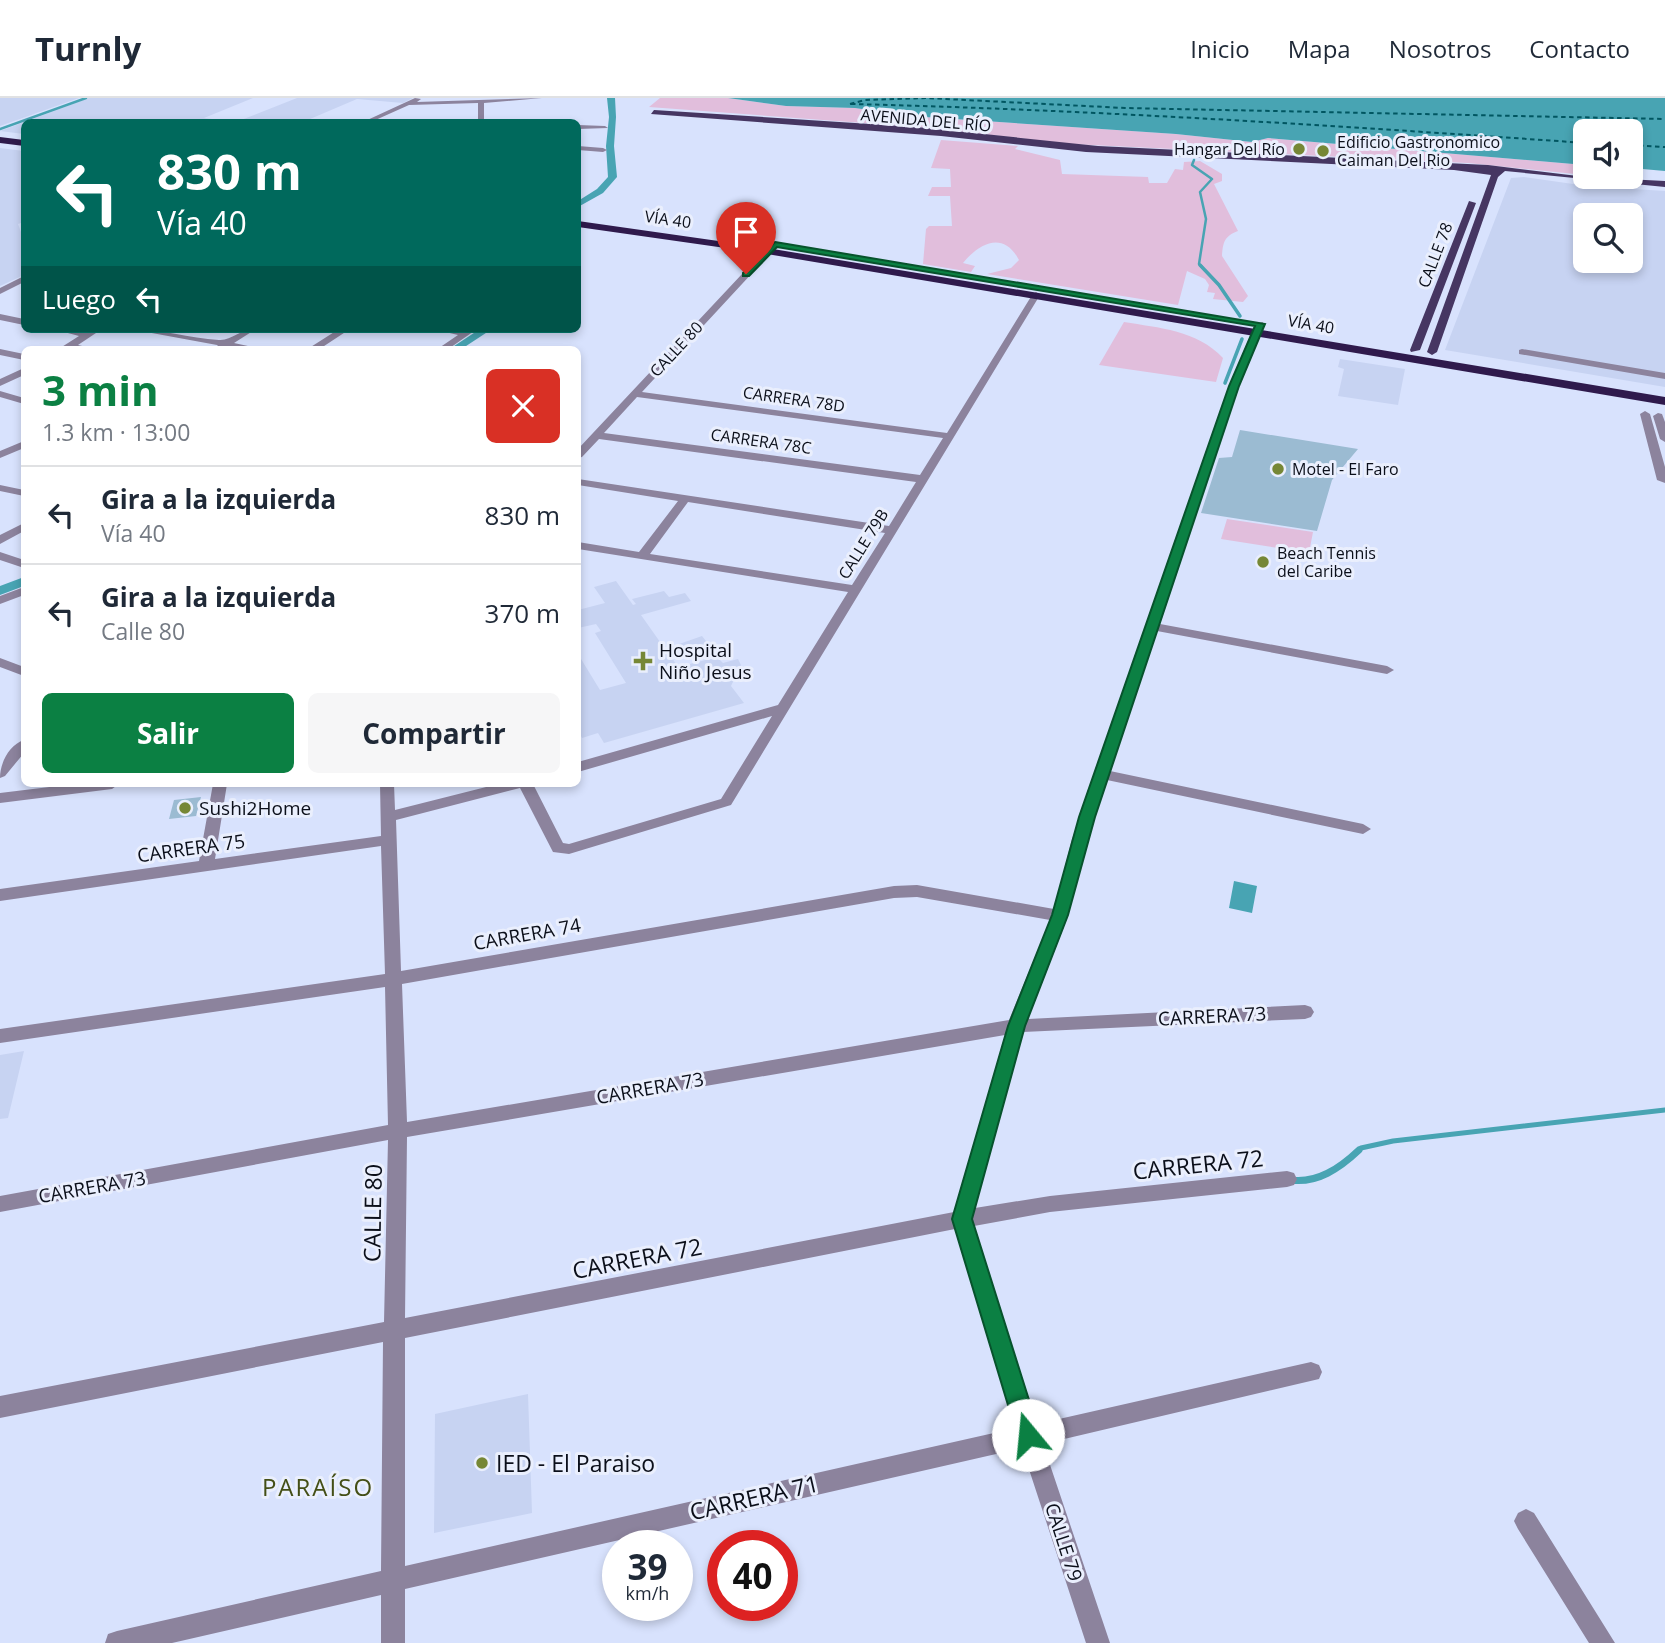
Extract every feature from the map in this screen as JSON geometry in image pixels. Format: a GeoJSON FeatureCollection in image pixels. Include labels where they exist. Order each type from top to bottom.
{"type":"FeatureCollection","features":[{"type":"Feature","properties":{"kind":"highway"},"geometry":{"type":"LineString","coordinates":[[0,137],[21,140]]}},
{"type":"Feature","properties":{"kind":"highway","name":"VÍA 40"},"geometry":{"type":"LineString","coordinates":[[581,221],[771,248],[1259,328],[1518,364],[1665,401]]}},
{"type":"Feature","properties":{"kind":"highway","name":"VÍA 40"},"geometry":{"type":"LineString","coordinates":[[908,270],[1036,295],[1518,364],[1665,391]]}},
{"type":"Feature","properties":{"kind":"main road","name":"AVENIDA DEL RÍO"},"geometry":{"type":"LineString","coordinates":[[1665,185],[1463,168],[1086,150],[940,134],[654,112],[927,130],[1098,148],[1491,172],[1520,174],[1665,185]]}},
{"type":"Feature","properties":{"kind":"main road"},"geometry":{"type":"LineString","coordinates":[[817,126],[927,130]]}},
{"type":"Feature","properties":{"kind":"main road","name":"CALLE 78"},"geometry":{"type":"LineString","coordinates":[[1415,350],[1491,172]]}},
{"type":"Feature","properties":{"kind":"main road","name":"CALLE 78"},"geometry":{"type":"LineString","coordinates":[[1432,352],[1491,172]]}},
{"type":"Feature","properties":{"kind":"street"},"geometry":{"type":"LineString","coordinates":[[374,119],[419,98]]}},
{"type":"Feature","properties":{"kind":"street"},"geometry":{"type":"LineString","coordinates":[[411,104],[539,98]]}},
{"type":"Feature","properties":{"kind":"street"},"geometry":{"type":"LineString","coordinates":[[481,102],[481,119]]}},
{"type":"Feature","properties":{"kind":"street"},"geometry":{"type":"LineString","coordinates":[[581,127],[605,128]]}},
{"type":"Feature","properties":{"kind":"street"},"geometry":{"type":"LineString","coordinates":[[581,148],[603,150]]}},
{"type":"Feature","properties":{"kind":"street","name":"CALLE 80"},"geometry":{"type":"LineString","coordinates":[[581,451],[771,248]]}},
{"type":"Feature","properties":{"kind":"street"},"geometry":{"type":"LineString","coordinates":[[0,291],[21,280]]}},
{"type":"Feature","properties":{"kind":"street","name":"CALLE 79B"},"geometry":{"type":"LineString","coordinates":[[528,787],[558,848],[569,849],[726,802],[1036,295]]}},
{"type":"Feature","properties":{"kind":"street"},"geometry":{"type":"LineString","coordinates":[[0,317],[21,321]]}},
{"type":"Feature","properties":{"kind":"street"},"geometry":{"type":"LineString","coordinates":[[962,1219],[1016,1026],[1060,915],[1080,839],[1152,626],[1234,386],[1259,328]]}},
{"type":"Feature","properties":{"kind":"street"},"geometry":{"type":"LineString","coordinates":[[77,333],[87,335]]}},
{"type":"Feature","properties":{"kind":"street"},"geometry":{"type":"LineString","coordinates":[[68,346],[90,333]]}},
{"type":"Feature","properties":{"kind":"street"},"geometry":{"type":"LineString","coordinates":[[159,333],[236,346]]}},
{"type":"Feature","properties":{"kind":"street"},"geometry":{"type":"LineString","coordinates":[[220,346],[244,333]]}},
{"type":"Feature","properties":{"kind":"street"},"geometry":{"type":"LineString","coordinates":[[317,346],[339,333]]}},
{"type":"Feature","properties":{"kind":"street"},"geometry":{"type":"LineString","coordinates":[[447,346],[466,333]]}},
{"type":"Feature","properties":{"kind":"street"},"geometry":{"type":"LineString","coordinates":[[0,352],[21,356]]}},
{"type":"Feature","properties":{"kind":"street"},"geometry":{"type":"LineString","coordinates":[[1518,364],[1535,354],[1665,376]]}},
{"type":"Feature","properties":{"kind":"street"},"geometry":{"type":"LineString","coordinates":[[0,383],[21,372]]}},
{"type":"Feature","properties":{"kind":"street"},"geometry":{"type":"LineString","coordinates":[[0,394],[21,400]]}},
{"type":"Feature","properties":{"kind":"street","name":"CARRERA 78D"},"geometry":{"type":"LineString","coordinates":[[635,394],[949,436]]}},
{"type":"Feature","properties":{"kind":"street"},"geometry":{"type":"LineString","coordinates":[[1645,414],[1664,484]]}},
{"type":"Feature","properties":{"kind":"street"},"geometry":{"type":"LineString","coordinates":[[1658,416],[1665,439]]}},
{"type":"Feature","properties":{"kind":"street","name":"CARRERA 78C"},"geometry":{"type":"LineString","coordinates":[[596,435],[922,479]]}},
{"type":"Feature","properties":{"kind":"street"},"geometry":{"type":"LineString","coordinates":[[2,452],[21,445]]}},
{"type":"Feature","properties":{"kind":"street"},"geometry":{"type":"LineString","coordinates":[[581,482],[890,530]]}},
{"type":"Feature","properties":{"kind":"street"},"geometry":{"type":"LineString","coordinates":[[0,488],[21,492]]}},
{"type":"Feature","properties":{"kind":"street"},"geometry":{"type":"LineString","coordinates":[[642,556],[684,499]]}},
{"type":"Feature","properties":{"kind":"street"},"geometry":{"type":"LineString","coordinates":[[0,540],[21,528]]}},
{"type":"Feature","properties":{"kind":"street"},"geometry":{"type":"LineString","coordinates":[[581,546],[854,589]]}},
{"type":"Feature","properties":{"kind":"street"},"geometry":{"type":"LineString","coordinates":[[0,556],[21,563]]}},
{"type":"Feature","properties":{"kind":"street"},"geometry":{"type":"LineString","coordinates":[[0,600],[21,592]]}},
{"type":"Feature","properties":{"kind":"street"},"geometry":{"type":"LineString","coordinates":[[1152,626],[1387,670]]}},
{"type":"Feature","properties":{"kind":"street"},"geometry":{"type":"LineString","coordinates":[[0,662],[21,671]]}},
{"type":"Feature","properties":{"kind":"street"},"geometry":{"type":"LineString","coordinates":[[581,766],[783,708]]}},
{"type":"Feature","properties":{"kind":"street"},"geometry":{"type":"LineString","coordinates":[[0,773],[21,748]]}},
{"type":"Feature","properties":{"kind":"street"},"geometry":{"type":"LineString","coordinates":[[1102,774],[1363,829]]}},
{"type":"Feature","properties":{"kind":"street"},"geometry":{"type":"LineString","coordinates":[[0,799],[90,787]]}},
{"type":"Feature","properties":{"kind":"street"},"geometry":{"type":"LineString","coordinates":[[206,867],[219,787]]}},
{"type":"Feature","properties":{"kind":"street","name":"CALLE 80"},"geometry":{"type":"LineString","coordinates":[[387,787],[398,1131],[393,1643]]}},
{"type":"Feature","properties":{"kind":"street"},"geometry":{"type":"LineString","coordinates":[[387,817],[504,787]]}},
{"type":"Feature","properties":{"kind":"street","name":"CARRERA 75"},"geometry":{"type":"LineString","coordinates":[[0,895],[387,840]]}},
{"type":"Feature","properties":{"kind":"street","name":"CARRERA 74"},"geometry":{"type":"LineString","coordinates":[[0,1036],[394,979],[894,892],[917,891],[1060,915]]}},
{"type":"Feature","properties":{"kind":"street","name":"CARRERA 73"},"geometry":{"type":"LineString","coordinates":[[0,1204],[398,1131],[1016,1026],[1305,1012]]}},
{"type":"Feature","properties":{"kind":"street","name":"CARRERA 72"},"geometry":{"type":"LineString","coordinates":[[0,1407],[962,1219],[1050,1204],[1287,1179]]}},
{"type":"Feature","properties":{"kind":"street","name":"CALLE 79"},"geometry":{"type":"LineString","coordinates":[[962,1219],[1028,1435],[1098,1643]]}},
{"type":"Feature","properties":{"kind":"street","name":"CARRERA 71"},"geometry":{"type":"LineString","coordinates":[[117,1643],[1311,1372]]}},
{"type":"Feature","properties":{"kind":"street"},"geometry":{"type":"LineString","coordinates":[[1526,1521],[1604,1643]]}},
{"type":"Feature","properties":{"kind":"shaded area"},"geometry":{"type":"Polygon","coordinates":[[[0,98],[79,98],[0,126],[0,98]]]}},
{"type":"Feature","properties":{"kind":"shaded area"},"geometry":{"type":"Polygon","coordinates":[[[89,98],[253,98],[204,118],[212,119],[32,119],[89,98]]]}},
{"type":"Feature","properties":{"kind":"shaded area"},"geometry":{"type":"Polygon","coordinates":[[[297,98],[413,98],[403,103],[357,99],[310,119],[244,119],[297,98]]]}},
{"type":"Feature","properties":{"kind":"shaded area"},"geometry":{"type":"Polygon","coordinates":[[[660,98],[728,98],[786,106],[855,108],[910,116],[1176,134],[1252,142],[1268,138],[1573,164],[1573,174],[1468,163],[1070,144],[931,128],[649,107],[660,98]]]}},
{"type":"Feature","properties":{"kind":"shaded area"},"geometry":{"type":"Polygon","coordinates":[[[728,98],[1665,98],[1665,171],[1643,169],[1643,119],[1573,119],[1573,164],[1268,138],[1252,142],[1176,134],[910,116],[855,108],[786,106],[728,98]]]}},
{"type":"Feature","properties":{"kind":"shaded area"},"geometry":{"type":"Polygon","coordinates":[[[21,123],[21,134],[0,131],[21,123]]]}},
{"type":"Feature","properties":{"kind":"shaded area"},"geometry":{"type":"Polygon","coordinates":[[[941,140],[1018,146],[1015,149],[1060,160],[1062,174],[1148,177],[1149,183],[1167,183],[1175,169],[1183,170],[1184,162],[1200,161],[1222,174],[1222,181],[1214,184],[1238,231],[1225,240],[1222,256],[1248,296],[1243,302],[1213,299],[1215,293],[1207,292],[1209,285],[1205,279],[1187,271],[1178,305],[987,274],[1011,268],[1019,260],[1006,245],[999,243],[984,245],[963,263],[975,266],[971,272],[923,264],[926,229],[929,226],[952,226],[950,196],[928,196],[932,187],[951,187],[950,169],[931,168],[941,140]]]}},
{"type":"Feature","properties":{"kind":"shaded area"},"geometry":{"type":"Polygon","coordinates":[[[0,148],[21,151],[21,223],[18,224],[21,232],[21,276],[0,286],[0,148]]]}},
{"type":"Feature","properties":{"kind":"shaded area"},"geometry":{"type":"Polygon","coordinates":[[[1524,177],[1573,184],[1573,189],[1665,191],[1665,387],[1445,350],[1511,178],[1524,177]]]}},
{"type":"Feature","properties":{"kind":"shaded area"},"geometry":{"type":"Polygon","coordinates":[[[1124,322],[1177,332],[1201,341],[1223,358],[1216,382],[1099,365],[1124,322]]]}},
{"type":"Feature","properties":{"kind":"shaded area"},"geometry":{"type":"Polygon","coordinates":[[[1340,359],[1405,369],[1398,405],[1338,396],[1344,369],[1338,367],[1340,359]]]}},
{"type":"Feature","properties":{"kind":"shaded area"},"geometry":{"type":"Polygon","coordinates":[[[1227,519],[1313,532],[1309,553],[1221,539],[1227,519]]]}},
{"type":"Feature","properties":{"kind":"shaded area","name":"Hospital Niño Jesus"},"geometry":{"type":"Polygon","coordinates":[[[616,581],[633,605],[636,604],[632,599],[664,591],[669,597],[685,593],[691,601],[641,615],[665,649],[702,636],[713,650],[672,658],[678,667],[717,657],[723,663],[738,659],[741,665],[731,686],[744,703],[604,743],[598,733],[582,738],[581,659],[600,690],[626,683],[595,633],[601,631],[596,624],[581,627],[581,609],[605,603],[594,587],[616,581]]]}},
{"type":"Feature","properties":{"kind":"shaded area"},"geometry":{"type":"Polygon","coordinates":[[[1234,881],[1257,886],[1252,913],[1229,908],[1234,881]]]}},
{"type":"Feature","properties":{"kind":"shaded area"},"geometry":{"type":"Polygon","coordinates":[[[24,1051],[8,1118],[0,1119],[0,1055],[24,1051]]]}},
{"type":"Feature","properties":{"kind":"shaded area","name":"IED - El Paraiso"},"geometry":{"type":"Polygon","coordinates":[[[528,1394],[532,1513],[434,1533],[435,1414],[528,1394]]]}},
{"type":"Feature","properties":{"kind":"building","name":"Motel - El Faro"},"geometry":{"type":"Polygon","coordinates":[[[1240,430],[1358,449],[1332,480],[1317,531],[1201,513],[1219,458],[1232,457],[1240,430]]]}},
{"type":"Feature","properties":{"kind":"building","name":"Sushi2Home"},"geometry":{"type":"Polygon","coordinates":[[[201,797],[196,816],[169,819],[174,800],[201,797]]]}},
{"type":"Feature","properties":{"kind":"waterway"},"geometry":{"type":"LineString","coordinates":[[28,119],[86,98]]}},
{"type":"Feature","properties":{"kind":"waterway"},"geometry":{"type":"LineString","coordinates":[[581,203],[605,187],[613,177],[610,146],[613,117],[611,98]]}},
{"type":"Feature","properties":{"kind":"waterway"},"geometry":{"type":"LineString","coordinates":[[0,129],[21,121]]}},
{"type":"Feature","properties":{"kind":"waterway"},"geometry":{"type":"LineString","coordinates":[[1194,160],[1192,165],[1212,179],[1200,192],[1206,219],[1200,265]]}},
{"type":"Feature","properties":{"kind":"waterway"},"geometry":{"type":"LineString","coordinates":[[1200,265],[1219,285],[1240,316]]}},
{"type":"Feature","properties":{"kind":"waterway"},"geometry":{"type":"LineString","coordinates":[[459,346],[481,333]]}},
{"type":"Feature","properties":{"kind":"waterway"},"geometry":{"type":"LineString","coordinates":[[1225,383],[1242,339]]}},
{"type":"Feature","properties":{"kind":"waterway"},"geometry":{"type":"LineString","coordinates":[[0,591],[21,582]]}},
{"type":"Feature","properties":{"kind":"waterway"},"geometry":{"type":"LineString","coordinates":[[1359,1150],[1393,1141],[1665,1110]]}},
{"type":"Feature","properties":{"kind":"waterway"},"geometry":{"type":"LineString","coordinates":[[1290,1180],[1319,1177],[1344,1163],[1359,1150]]}},
{"type":"Feature","properties":{"kind":"ferry route"},"geometry":{"type":"LineString","coordinates":[[850,104],[865,100],[926,98],[1125,108],[1665,119]]}},
{"type":"Feature","properties":{"kind":"ferry route"},"geometry":{"type":"LineString","coordinates":[[851,104],[1127,114],[1573,142]]}},
{"type":"Feature","properties":{"kind":"ferry route"},"geometry":{"type":"LineString","coordinates":[[1643,146],[1665,147]]}},
{"type":"Feature","properties":{"kind":"place","name":"Hangar Del Río"},"geometry":{"type":"Point","coordinates":[1299,149]}},
{"type":"Feature","properties":{"kind":"place","name":"Edificio Gastronomico Caiman Del Rio"},"geometry":{"type":"Point","coordinates":[1323,151]}},
{"type":"Feature","properties":{"kind":"place","name":"Motel - El Faro"},"geometry":{"type":"Point","coordinates":[1278,469]}},
{"type":"Feature","properties":{"kind":"place","name":"Beach Tennis del Caribe"},"geometry":{"type":"Point","coordinates":[1263,562]}},
{"type":"Feature","properties":{"kind":"place","name":"Hospital Niño Jesus"},"geometry":{"type":"Point","coordinates":[643,661]}},
{"type":"Feature","properties":{"kind":"place","name":"Sushi2Home"},"geometry":{"type":"Point","coordinates":[185,808]}},
{"type":"Feature","properties":{"kind":"place","name":"IED - El Paraiso"},"geometry":{"type":"Point","coordinates":[482,1463]}},
{"type":"Feature","properties":{"kind":"district","name":"PARAÍSO"},"geometry":{"type":"Point","coordinates":[318,1486]}},
{"type":"Feature","properties":{"kind":"route"},"geometry":{"type":"LineString","coordinates":[[746,274],[775,244],[1260,324],[1234,386],[1087,817],[1060,915],[1016,1026],[962,1219],[1028,1435]]}}]}
